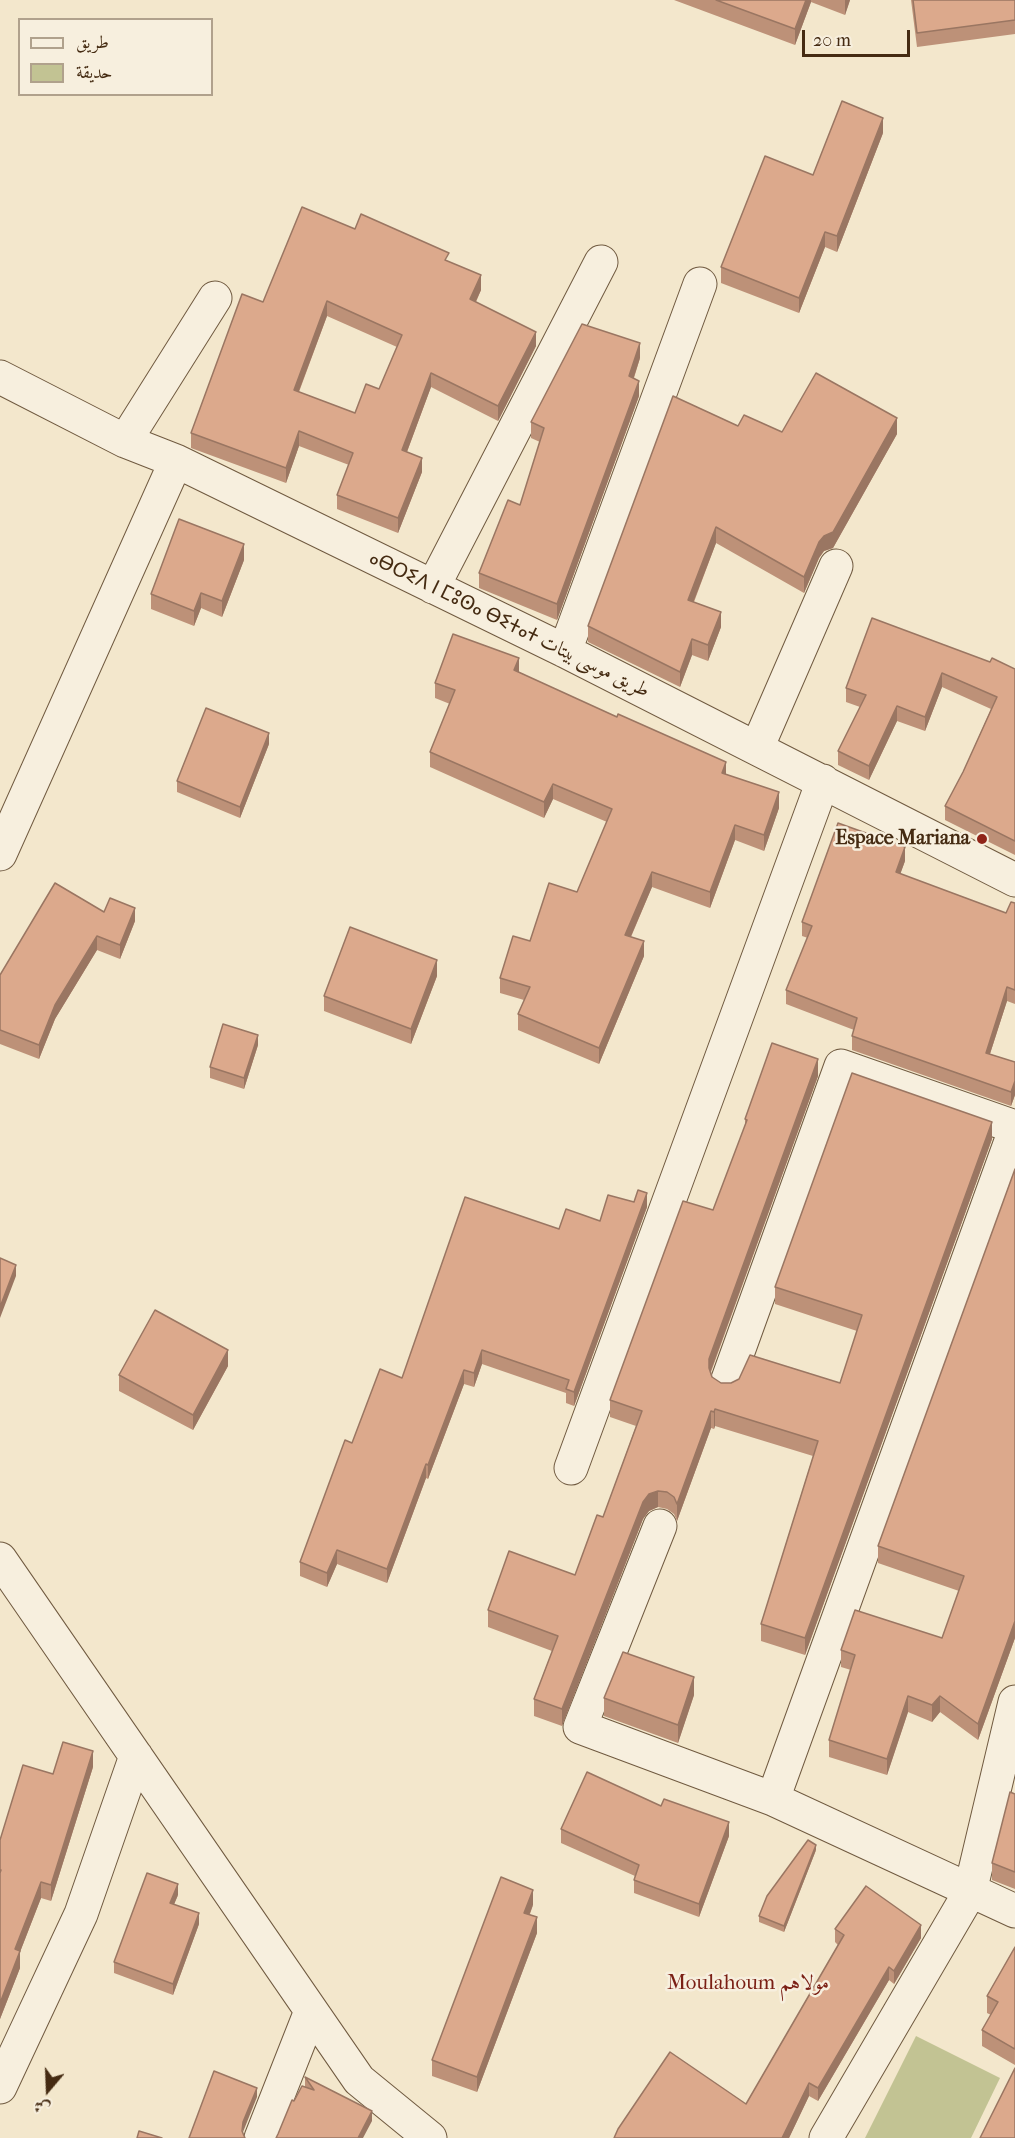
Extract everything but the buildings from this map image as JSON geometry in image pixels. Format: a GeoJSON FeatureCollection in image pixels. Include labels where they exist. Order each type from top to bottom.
{"type":"FeatureCollection","features":[{"type":"Feature","properties":{"kind":"street"},"geometry":{"type":"LineString","coordinates":[[432,587],[601,262]]}},
{"type":"Feature","properties":{"kind":"street"},"geometry":{"type":"LineString","coordinates":[[565,651],[700,284]]}},
{"type":"Feature","properties":{"kind":"street"},"geometry":{"type":"LineString","coordinates":[[125,441],[215,298]]}},
{"type":"Feature","properties":{"kind":"street","name":"ⴰⴱⵔⵉⴷ ⵏ ⵎⵓⵙⴰ ⴱⵉⵜⴰⵜ طريق موسى بيتات"},"geometry":{"type":"LineString","coordinates":[[0,377],[125,441],[176,461],[565,651],[1015,880]]}},
{"type":"Feature","properties":{"kind":"street"},"geometry":{"type":"LineString","coordinates":[[0,854],[176,461]]}},
{"type":"Feature","properties":{"kind":"street"},"geometry":{"type":"LineString","coordinates":[[757,748],[836,566]]}},
{"type":"Feature","properties":{"kind":"street"},"geometry":{"type":"LineString","coordinates":[[571,1468],[823,781]]}},
{"type":"Feature","properties":{"kind":"street"},"geometry":{"type":"LineString","coordinates":[[727,1382],[841,1066],[1015,1129],[772,1799]]}},
{"type":"Feature","properties":{"kind":"street"},"geometry":{"type":"LineString","coordinates":[[660,1526],[580,1728],[772,1799],[1015,1911]]}},
{"type":"Feature","properties":{"kind":"street"},"geometry":{"type":"LineString","coordinates":[[0,1559],[359,2080],[430,2138]]}},
{"type":"Feature","properties":{"kind":"street"},"geometry":{"type":"LineString","coordinates":[[826,2138],[970,1892],[1015,1702]]}},
{"type":"Feature","properties":{"kind":"street"},"geometry":{"type":"LineString","coordinates":[[0,2087],[81,1914],[136,1756]]}},
{"type":"Feature","properties":{"kind":"street"},"geometry":{"type":"LineString","coordinates":[[261,2138],[311,2011]]}},
{"type":"Feature","properties":{"kind":"green space"},"geometry":{"type":"Polygon","coordinates":[[[916,2036],[1000,2078],[971,2138],[865,2138],[916,2036]]]}},
{"type":"Feature","properties":{"kind":"place","name":"Espace Mariana"},"geometry":{"type":"Point","coordinates":[982,839]}},
{"type":"Feature","properties":{"kind":"district","name":"Moulahoum مولاهم"},"geometry":{"type":"Point","coordinates":[748,1984]}}]}
